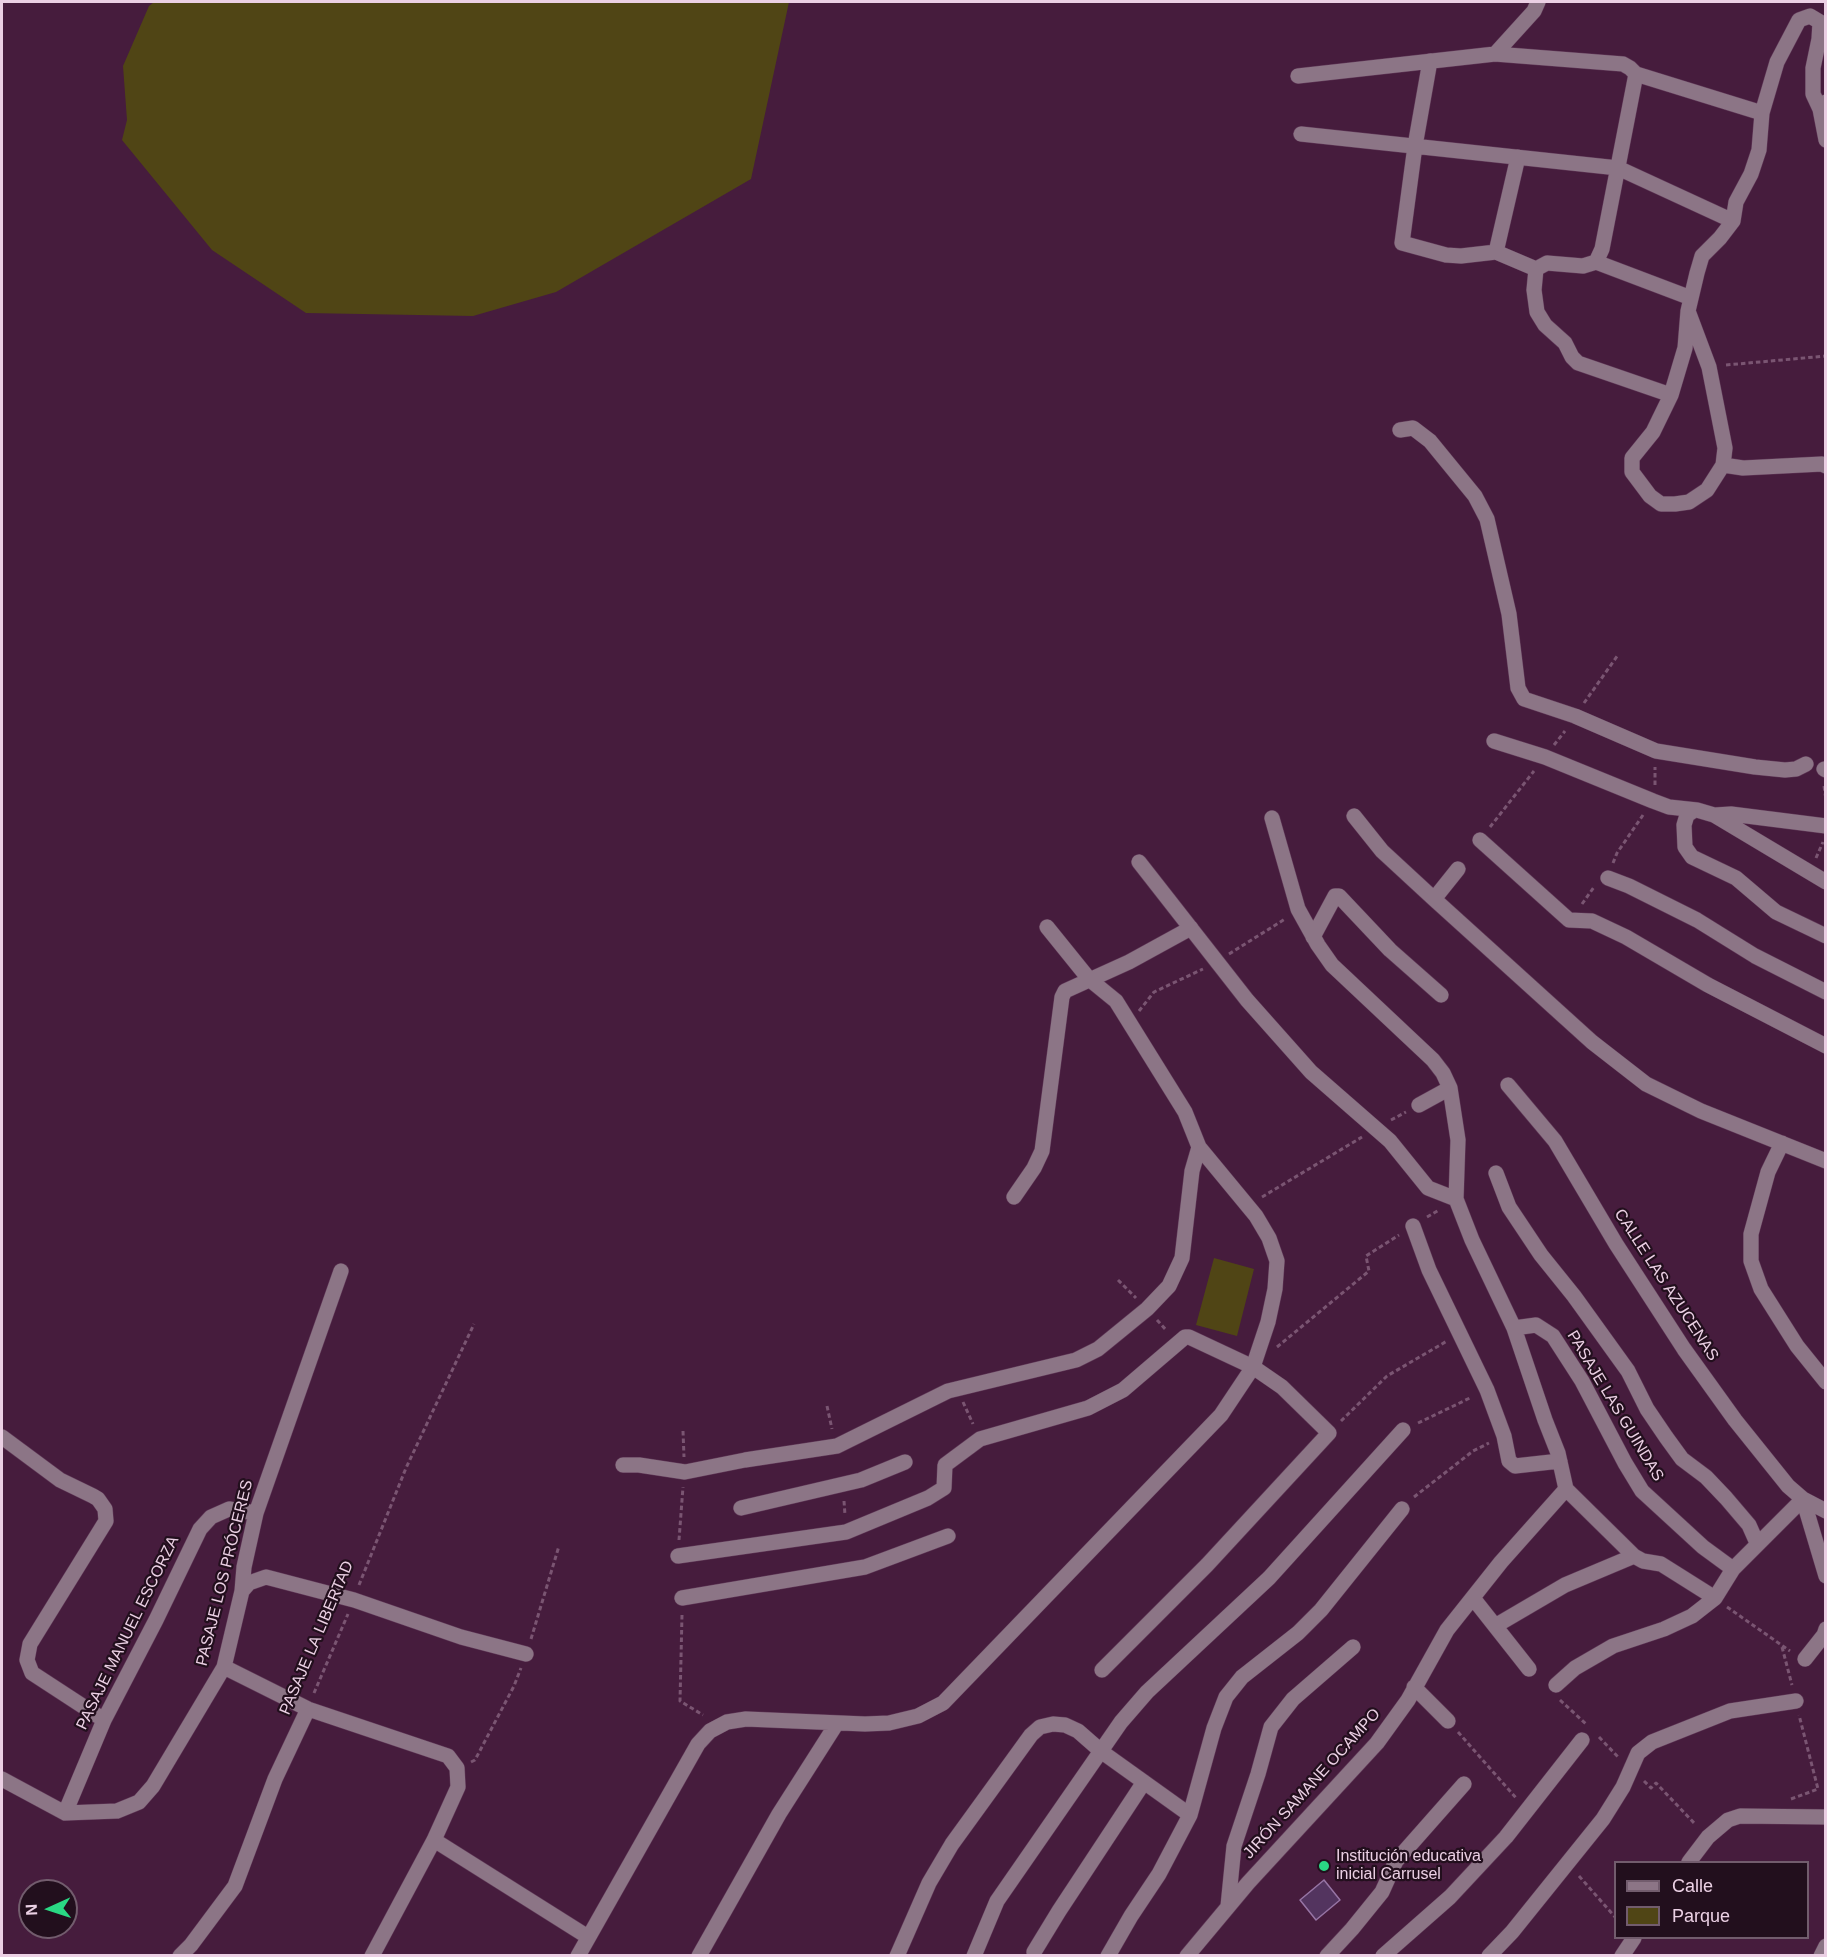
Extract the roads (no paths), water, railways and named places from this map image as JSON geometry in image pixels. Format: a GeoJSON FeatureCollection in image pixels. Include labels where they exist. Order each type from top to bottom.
{"type":"FeatureCollection","features":[{"type":"Feature","properties":{"kind":"street"},"geometry":{"type":"LineString","coordinates":[[1495,54],[1534,11],[1538,2]]}},
{"type":"Feature","properties":{"kind":"street"},"geometry":{"type":"LineString","coordinates":[[1536,269],[1547,263],[1583,266],[1596,262],[1690,305],[1709,367],[1725,448],[1723,465],[1707,490],[1689,501],[1661,504],[1650,496],[1632,472],[1632,458],[1653,432],[1671,395],[1685,348],[1690,305],[1702,256],[1733,221],[1736,202],[1751,174],[1759,150],[1762,113],[1777,62],[1799,20],[1810,16],[1823,22],[1813,68],[1813,94],[1823,106],[1826,140]]}},
{"type":"Feature","properties":{"kind":"street"},"geometry":{"type":"LineString","coordinates":[[1298,75],[1495,54],[1623,64],[1636,74],[1762,113]]}},
{"type":"Feature","properties":{"kind":"street"},"geometry":{"type":"LineString","coordinates":[[1430,61],[1415,146],[1402,243],[1446,255],[1461,256],[1496,252],[1536,269]]}},
{"type":"Feature","properties":{"kind":"street"},"geometry":{"type":"LineString","coordinates":[[1596,262],[1602,249],[1636,74]]}},
{"type":"Feature","properties":{"kind":"street"},"geometry":{"type":"LineString","coordinates":[[1301,134],[1618,168],[1733,221]]}},
{"type":"Feature","properties":{"kind":"street"},"geometry":{"type":"LineString","coordinates":[[1496,252],[1518,157]]}},
{"type":"Feature","properties":{"kind":"street"},"geometry":{"type":"LineString","coordinates":[[1536,269],[1534,290],[1537,312],[1545,325],[1565,344],[1578,363],[1671,395]]}},
{"type":"Feature","properties":{"kind":"street"},"geometry":{"type":"LineString","coordinates":[[1400,430],[1413,428],[1430,441],[1475,496],[1487,519],[1509,614],[1518,688],[1524,699],[1575,716],[1656,751],[1765,768],[1796,769],[1806,764]]}},
{"type":"Feature","properties":{"kind":"street"},"geometry":{"type":"LineString","coordinates":[[1723,465],[1743,468],[1822,464],[1826,466]]}},
{"type":"Feature","properties":{"kind":"street"},"geometry":{"type":"LineString","coordinates":[[1494,741],[1545,757],[1653,801],[1714,815],[1731,814],[1826,826]]}},
{"type":"Feature","properties":{"kind":"street"},"geometry":{"type":"LineString","coordinates":[[1693,811],[1687,815],[1684,825],[1685,847],[1692,857],[1736,879],[1776,912],[1826,936]]}},
{"type":"Feature","properties":{"kind":"street"},"geometry":{"type":"LineString","coordinates":[[1714,815],[1826,882]]}},
{"type":"Feature","properties":{"kind":"street"},"geometry":{"type":"LineString","coordinates":[[1354,816],[1383,851],[1434,899],[1592,1042],[1646,1083],[1701,1111],[1826,1161]]}},
{"type":"Feature","properties":{"kind":"street"},"geometry":{"type":"LineString","coordinates":[[1272,818],[1298,909],[1312,937],[1332,965],[1433,1060],[1443,1073],[1450,1088],[1458,1140],[1456,1199],[1472,1240],[1514,1328],[1560,1461],[1566,1489],[1634,1556],[1643,1561],[1661,1564],[1715,1598]]}},
{"type":"Feature","properties":{"kind":"street"},"geometry":{"type":"LineString","coordinates":[[1480,840],[1569,920],[1592,921],[1626,937],[1708,986],[1826,1046]]}},
{"type":"Feature","properties":{"kind":"street"},"geometry":{"type":"LineString","coordinates":[[1139,862],[1246,1000],[1311,1072],[1390,1141],[1428,1188],[1456,1199]]}},
{"type":"Feature","properties":{"kind":"street"},"geometry":{"type":"LineString","coordinates":[[1434,899],[1458,869]]}},
{"type":"Feature","properties":{"kind":"street"},"geometry":{"type":"LineString","coordinates":[[1608,878],[1697,920],[1755,956],[1826,992]]}},
{"type":"Feature","properties":{"kind":"street"},"geometry":{"type":"LineString","coordinates":[[1312,937],[1335,896],[1339,896],[1390,950],[1441,995]]}},
{"type":"Feature","properties":{"kind":"street"},"geometry":{"type":"LineString","coordinates":[[578,1956],[698,1744],[710,1731],[727,1722],[746,1719],[889,1723],[918,1716],[943,1703],[1221,1414],[1253,1367],[1273,1300],[1277,1261],[1269,1238],[1248,1206],[1198,1147],[1185,1112],[1116,1001],[1089,979],[1047,927]]}},
{"type":"Feature","properties":{"kind":"street"},"geometry":{"type":"LineString","coordinates":[[1014,1197],[1034,1168],[1042,1151],[1062,997],[1065,991],[1129,962],[1191,928]]}},
{"type":"Feature","properties":{"kind":"street","name":"CALLE LAS AZUCENAS"},"geometry":{"type":"LineString","coordinates":[[1508,1085],[1555,1141],[1616,1244],[1684,1349],[1735,1420],[1788,1486],[1803,1499]]}},
{"type":"Feature","properties":{"kind":"street"},"geometry":{"type":"LineString","coordinates":[[1419,1105],[1450,1088]]}},
{"type":"Feature","properties":{"kind":"street"},"geometry":{"type":"LineString","coordinates":[[1782,1143],[1768,1172],[1751,1234],[1751,1261],[1761,1288],[1797,1346],[1826,1382]]}},
{"type":"Feature","properties":{"kind":"street"},"geometry":{"type":"LineString","coordinates":[[623,1465],[639,1465],[685,1473],[745,1460],[837,1446],[948,1391],[1076,1360],[1098,1349],[1148,1309],[1169,1286],[1182,1258],[1192,1171],[1198,1147]]}},
{"type":"Feature","properties":{"kind":"street"},"geometry":{"type":"LineString","coordinates":[[1496,1173],[1509,1207],[1541,1255],[1628,1371],[1647,1409],[1666,1437],[1682,1459],[1706,1477],[1726,1498],[1749,1525],[1757,1543]]}},
{"type":"Feature","properties":{"kind":"street"},"geometry":{"type":"LineString","coordinates":[[1413,1226],[1429,1270],[1487,1390],[1504,1436],[1509,1461],[1515,1466],[1560,1461]]}},
{"type":"Feature","properties":{"kind":"street","name":"PASAJE LOS PRÓCERES"},"geometry":{"type":"LineString","coordinates":[[65,1813],[117,1811],[139,1802],[153,1786],[224,1667],[242,1591],[244,1567],[256,1513],[341,1271]]}},
{"type":"Feature","properties":{"kind":"street","name":"PASAJE LAS GUINDAS"},"geometry":{"type":"LineString","coordinates":[[1514,1328],[1536,1325],[1553,1336],[1582,1381],[1642,1491],[1703,1547],[1733,1569]]}},
{"type":"Feature","properties":{"kind":"street"},"geometry":{"type":"LineString","coordinates":[[678,1556],[846,1532],[928,1498],[944,1488],[945,1465],[980,1439],[1088,1408],[1123,1390],[1187,1337],[1253,1367],[1282,1387],[1329,1433],[1207,1565],[1102,1670]]}},
{"type":"Feature","properties":{"kind":"street"},"geometry":{"type":"LineString","coordinates":[[974,1956],[997,1901],[1121,1722],[1147,1692],[1269,1578],[1403,1430]]}},
{"type":"Feature","properties":{"kind":"street"},"geometry":{"type":"LineString","coordinates":[[2,1437],[50,1474],[98,1499],[105,1509],[106,1521],[30,1644],[27,1660],[32,1673],[104,1720]]}},
{"type":"Feature","properties":{"kind":"street"},"geometry":{"type":"LineString","coordinates":[[741,1508],[861,1480],[905,1462]]}},
{"type":"Feature","properties":{"kind":"street","name":"JIRÓN SAMANE OCAMPO"},"geometry":{"type":"LineString","coordinates":[[1187,1956],[1228,1906],[1377,1743],[1396,1719],[1447,1630],[1566,1489]]}},
{"type":"Feature","properties":{"kind":"street"},"geometry":{"type":"LineString","coordinates":[[1803,1499],[1826,1511]]}},
{"type":"Feature","properties":{"kind":"street"},"geometry":{"type":"LineString","coordinates":[[1556,1685],[1575,1668],[1613,1646],[1664,1629],[1692,1616],[1715,1598],[1733,1569],[1803,1499]]}},
{"type":"Feature","properties":{"kind":"street"},"geometry":{"type":"LineString","coordinates":[[1803,1499],[1826,1576]]}},
{"type":"Feature","properties":{"kind":"street","name":"PASAJE MANUEL ESCORZA"},"geometry":{"type":"LineString","coordinates":[[65,1813],[104,1720],[200,1529],[211,1517],[229,1509],[256,1513]]}},
{"type":"Feature","properties":{"kind":"street"},"geometry":{"type":"LineString","coordinates":[[1108,1956],[1159,1874],[1190,1815],[1214,1728],[1226,1697],[1242,1677],[1298,1633],[1321,1610],[1402,1509]]}},
{"type":"Feature","properties":{"kind":"street"},"geometry":{"type":"LineString","coordinates":[[682,1598],[865,1567],[948,1536]]}},
{"type":"Feature","properties":{"kind":"street"},"geometry":{"type":"LineString","coordinates":[[1496,1626],[1565,1585],[1634,1556]]}},
{"type":"Feature","properties":{"kind":"street"},"geometry":{"type":"LineString","coordinates":[[242,1591],[249,1583],[266,1577],[354,1600],[461,1636],[526,1654]]}},
{"type":"Feature","properties":{"kind":"street"},"geometry":{"type":"LineString","coordinates":[[1473,1598],[1530,1669]]}},
{"type":"Feature","properties":{"kind":"street"},"geometry":{"type":"LineString","coordinates":[[1805,1659],[1824,1635],[1826,1629]]}},
{"type":"Feature","properties":{"kind":"street"},"geometry":{"type":"LineString","coordinates":[[1228,1906],[1234,1846],[1271,1727],[1293,1699],[1353,1647]]}},
{"type":"Feature","properties":{"kind":"street"},"geometry":{"type":"LineString","coordinates":[[224,1667],[308,1709],[448,1756],[457,1768],[458,1787],[434,1840],[372,1956]]}},
{"type":"Feature","properties":{"kind":"street"},"geometry":{"type":"LineString","coordinates":[[1414,1687],[1448,1721]]}},
{"type":"Feature","properties":{"kind":"street"},"geometry":{"type":"LineString","coordinates":[[1489,1956],[1512,1932],[1603,1819],[1623,1787],[1638,1753],[1652,1742],[1730,1711],[1796,1701]]}},
{"type":"Feature","properties":{"kind":"street","name":"PASAJE LA LIBERTAD"},"geometry":{"type":"LineString","coordinates":[[180,1956],[191,1946],[235,1886],[275,1779],[308,1709]]}},
{"type":"Feature","properties":{"kind":"street"},"geometry":{"type":"LineString","coordinates":[[699,1956],[779,1814],[837,1723]]}},
{"type":"Feature","properties":{"kind":"street"},"geometry":{"type":"LineString","coordinates":[[897,1956],[929,1883],[952,1844],[1040,1727],[1053,1724],[1065,1725],[1078,1731],[1102,1752],[1190,1815]]}},
{"type":"Feature","properties":{"kind":"street"},"geometry":{"type":"LineString","coordinates":[[1383,1956],[1450,1897],[1506,1837],[1582,1740]]}},
{"type":"Feature","properties":{"kind":"street"},"geometry":{"type":"LineString","coordinates":[[2,1779],[65,1813]]}},
{"type":"Feature","properties":{"kind":"street"},"geometry":{"type":"LineString","coordinates":[[1034,1952],[1144,1782]]}},
{"type":"Feature","properties":{"kind":"street"},"geometry":{"type":"LineString","coordinates":[[1327,1956],[1382,1892],[1396,1861],[1464,1784]]}},
{"type":"Feature","properties":{"kind":"street"},"geometry":{"type":"LineString","coordinates":[[1690,1861],[1708,1837],[1728,1820],[1740,1816],[1826,1817]]}},
{"type":"Feature","properties":{"kind":"street"},"geometry":{"type":"LineString","coordinates":[[434,1840],[588,1937]]}},
{"type":"Feature","properties":{"kind":"street"},"geometry":{"type":"LineString","coordinates":[[1622,1956],[1633,1939]]}},
{"type":"Feature","properties":{"kind":"street"},"geometry":{"type":"LineString","coordinates":[[1821,1956],[1826,1946]]}},
{"type":"Feature","properties":{"kind":"place","name":"Institución educativa inicial Carrusel"},"geometry":{"type":"Point","coordinates":[1324,1866]}}]}
